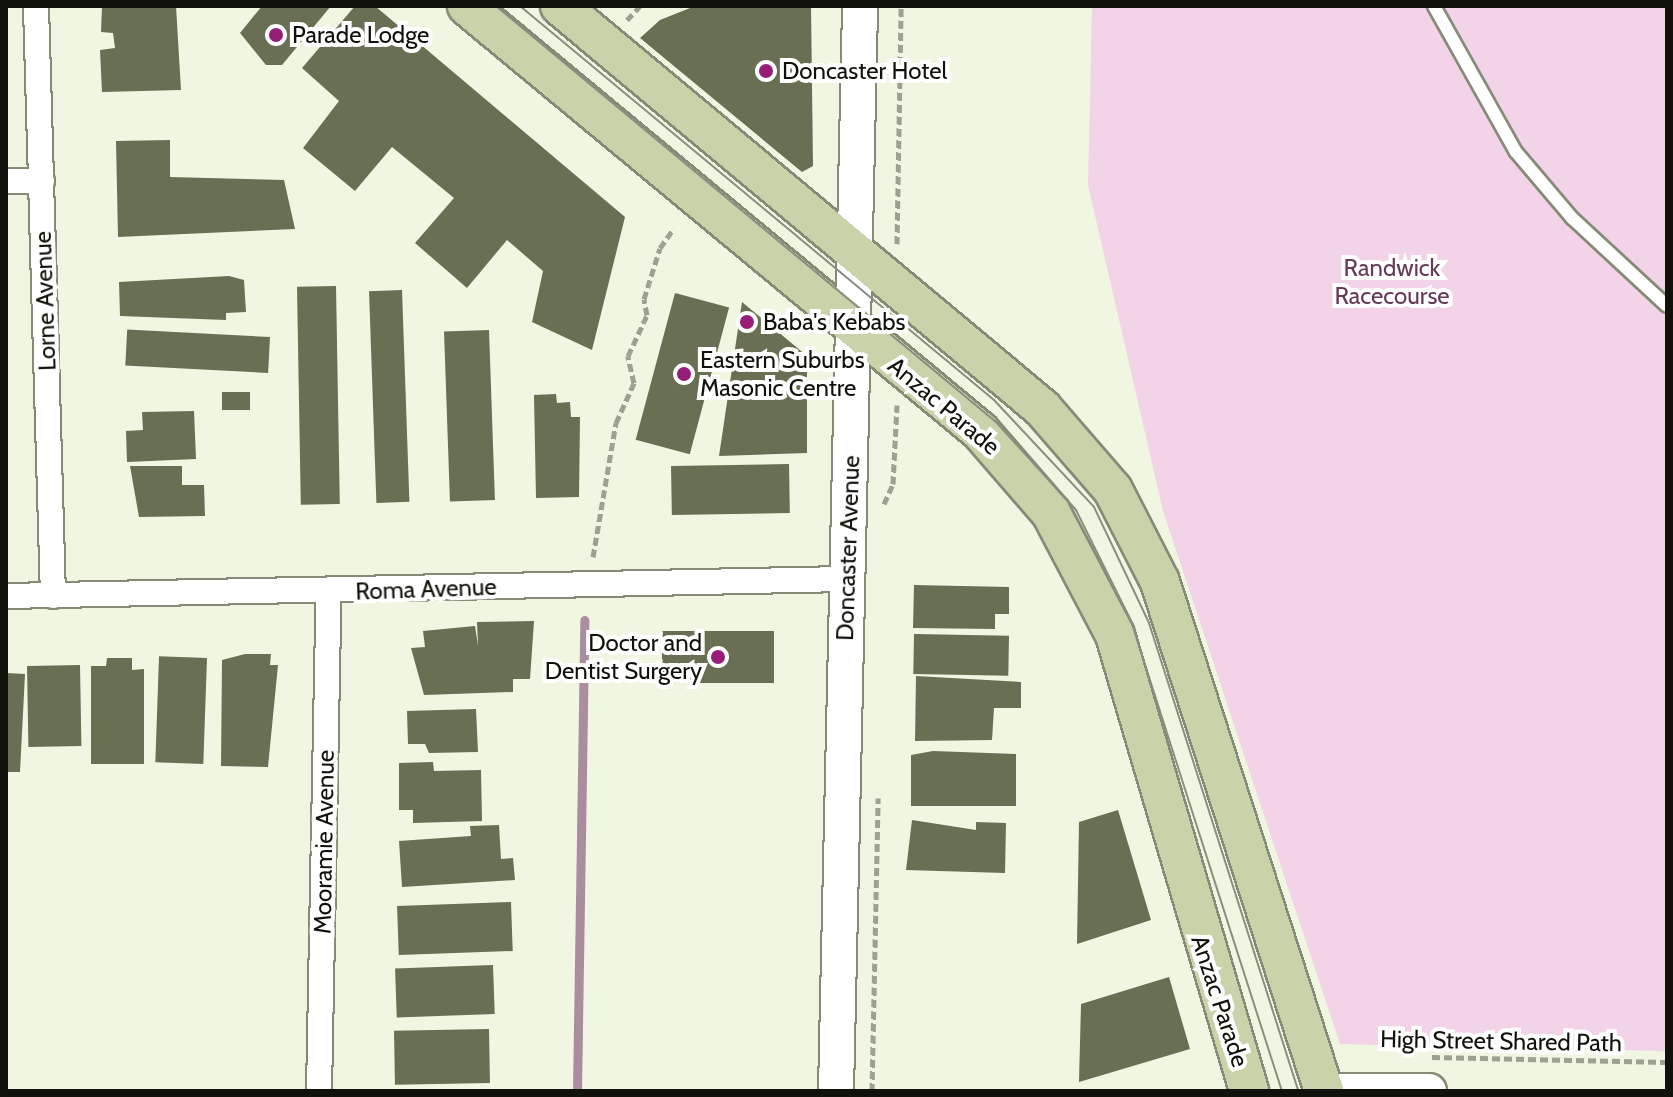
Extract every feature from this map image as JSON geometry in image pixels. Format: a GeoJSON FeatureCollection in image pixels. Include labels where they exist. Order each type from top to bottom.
{"type":"FeatureCollection","features":[{"type":"Feature","properties":{"kind":"main road","name":"Anzac Parade"},"geometry":{"type":"LineString","coordinates":[[467,6],[852,331],[980,431],[1051,513],[1087,569],[1115,635],[1249,1091]]}},
{"type":"Feature","properties":{"kind":"main road"},"geometry":{"type":"LineString","coordinates":[[560,6],[853,254],[1042,408],[1130,516],[1160,582],[1324,1091]]}},
{"type":"Feature","properties":{"kind":"street","name":"Lorne Avenue"},"geometry":{"type":"LineString","coordinates":[[36,6],[53,596]]}},
{"type":"Feature","properties":{"kind":"street","name":"Doncaster Avenue"},"geometry":{"type":"LineString","coordinates":[[836,1091],[860,6]]}},
{"type":"Feature","properties":{"kind":"street"},"geometry":{"type":"LineString","coordinates":[[6,181],[42,181]]}},
{"type":"Feature","properties":{"kind":"street","name":"Roma Avenue"},"geometry":{"type":"LineString","coordinates":[[6,596],[329,592],[591,583],[847,579]]}},
{"type":"Feature","properties":{"kind":"street","name":"Mooramie Avenue"},"geometry":{"type":"LineString","coordinates":[[319,1091],[329,592]]}},
{"type":"Feature","properties":{"kind":"street"},"geometry":{"type":"LineString","coordinates":[[1333,1091],[1429,1091]]}},
{"type":"Feature","properties":{"kind":"lane"},"geometry":{"type":"LineString","coordinates":[[1434,6],[1516,152],[1572,218],[1667,306]]}},
{"type":"Feature","properties":{"kind":"path"},"geometry":{"type":"LineString","coordinates":[[622,25],[640,6]]}},
{"type":"Feature","properties":{"kind":"path"},"geometry":{"type":"LineString","coordinates":[[901,6],[897,247],[903,254]]}},
{"type":"Feature","properties":{"kind":"path"},"geometry":{"type":"LineString","coordinates":[[591,583],[616,423],[634,383],[628,356],[647,315],[644,299],[660,248],[674,228]]}},
{"type":"Feature","properties":{"kind":"path"},"geometry":{"type":"LineString","coordinates":[[884,514],[893,484],[894,426]]}},
{"type":"Feature","properties":{"kind":"path"},"geometry":{"type":"LineString","coordinates":[[872,1091],[878,779]]}},
{"type":"Feature","properties":{"kind":"path","name":"High Street Shared Path"},"geometry":{"type":"LineString","coordinates":[[1416,1057],[1667,1062]]}},
{"type":"Feature","properties":{"kind":"green space","name":"Randwick Racecourse"},"geometry":{"type":"Polygon","coordinates":[[[1092,6],[1667,6],[1667,1051],[1340,1044],[1163,511],[1088,185],[1092,6]]]}},
{"type":"Feature","properties":{"kind":"building"},"geometry":{"type":"Polygon","coordinates":[[[102,6],[176,6],[181,90],[102,92],[100,50],[115,48],[113,33],[101,32],[102,6]]]}},
{"type":"Feature","properties":{"kind":"building","name":"Parade Lodge"},"geometry":{"type":"Polygon","coordinates":[[[262,6],[331,6],[282,65],[266,65],[240,33],[262,6]]]}},
{"type":"Feature","properties":{"kind":"building"},"geometry":{"type":"Polygon","coordinates":[[[355,6],[375,6],[625,217],[592,350],[532,322],[543,271],[507,240],[467,288],[415,243],[454,198],[392,147],[355,191],[303,148],[339,101],[302,68],[355,6]]]}},
{"type":"Feature","properties":{"kind":"building"},"geometry":{"type":"Polygon","coordinates":[[[695,6],[811,6],[813,166],[802,172],[640,38],[660,20],[695,6]]]}},
{"type":"Feature","properties":{"kind":"building"},"geometry":{"type":"Polygon","coordinates":[[[170,140],[170,177],[284,180],[295,229],[118,237],[116,141],[170,140]]]}},
{"type":"Feature","properties":{"kind":"building"},"geometry":{"type":"Polygon","coordinates":[[[229,276],[244,280],[246,312],[226,313],[226,320],[120,316],[119,282],[229,276]]]}},
{"type":"Feature","properties":{"kind":"building"},"geometry":{"type":"Polygon","coordinates":[[[336,286],[340,504],[301,505],[297,287],[336,286]]]}},
{"type":"Feature","properties":{"kind":"building"},"geometry":{"type":"Polygon","coordinates":[[[402,290],[409,502],[376,503],[369,291],[402,290]]]}},
{"type":"Feature","properties":{"kind":"building","name":"Eastern Suburbs Masonic Centre"},"geometry":{"type":"Polygon","coordinates":[[[675,293],[729,307],[690,454],[636,440],[675,293]]]}},
{"type":"Feature","properties":{"kind":"building"},"geometry":{"type":"Polygon","coordinates":[[[742,302],[807,356],[807,453],[719,456],[742,302]]]}},
{"type":"Feature","properties":{"kind":"building"},"geometry":{"type":"Polygon","coordinates":[[[127,330],[270,337],[268,373],[125,365],[127,330]]]}},
{"type":"Feature","properties":{"kind":"building"},"geometry":{"type":"Polygon","coordinates":[[[489,330],[495,500],[450,501],[444,332],[489,330]]]}},
{"type":"Feature","properties":{"kind":"building"},"geometry":{"type":"Polygon","coordinates":[[[222,392],[250,392],[250,410],[222,410],[222,392]]]}},
{"type":"Feature","properties":{"kind":"building"},"geometry":{"type":"Polygon","coordinates":[[[556,394],[557,403],[570,402],[571,417],[580,417],[579,497],[536,498],[534,395],[556,394]]]}},
{"type":"Feature","properties":{"kind":"building"},"geometry":{"type":"Polygon","coordinates":[[[194,411],[196,459],[127,462],[126,431],[143,430],[142,412],[194,411]]]}},
{"type":"Feature","properties":{"kind":"building"},"geometry":{"type":"Polygon","coordinates":[[[789,464],[790,513],[672,515],[671,466],[789,464]]]}},
{"type":"Feature","properties":{"kind":"building"},"geometry":{"type":"Polygon","coordinates":[[[130,466],[182,466],[182,485],[204,485],[205,516],[139,517],[130,466]]]}},
{"type":"Feature","properties":{"kind":"building"},"geometry":{"type":"Polygon","coordinates":[[[914,585],[1009,587],[1009,614],[995,614],[995,629],[913,628],[914,585]]]}},
{"type":"Feature","properties":{"kind":"building"},"geometry":{"type":"Polygon","coordinates":[[[534,621],[530,679],[513,679],[513,692],[424,695],[411,648],[425,647],[423,631],[475,626],[478,646],[477,622],[534,621]]]}},
{"type":"Feature","properties":{"kind":"building","name":"Doctor and Dentist Surgery"},"geometry":{"type":"Polygon","coordinates":[[[662,631],[774,631],[774,683],[662,683],[662,631]]]}},
{"type":"Feature","properties":{"kind":"building"},"geometry":{"type":"Polygon","coordinates":[[[914,634],[1009,636],[1008,676],[913,674],[914,634]]]}},
{"type":"Feature","properties":{"kind":"building"},"geometry":{"type":"Polygon","coordinates":[[[245,654],[271,654],[270,665],[278,665],[268,767],[221,766],[222,660],[245,654]]]}},
{"type":"Feature","properties":{"kind":"building"},"geometry":{"type":"Polygon","coordinates":[[[159,656],[207,658],[203,764],[155,762],[159,656]]]}},
{"type":"Feature","properties":{"kind":"building"},"geometry":{"type":"Polygon","coordinates":[[[107,658],[132,658],[132,670],[144,669],[144,764],[91,764],[91,666],[106,666],[107,658]]]}},
{"type":"Feature","properties":{"kind":"building"},"geometry":{"type":"Polygon","coordinates":[[[80,665],[81,746],[28,747],[27,666],[80,665]]]}},
{"type":"Feature","properties":{"kind":"building"},"geometry":{"type":"Polygon","coordinates":[[[6,673],[25,674],[20,772],[6,772],[6,673]]]}},
{"type":"Feature","properties":{"kind":"building"},"geometry":{"type":"Polygon","coordinates":[[[916,676],[1021,682],[1021,708],[994,708],[992,740],[915,741],[916,676]]]}},
{"type":"Feature","properties":{"kind":"building"},"geometry":{"type":"Polygon","coordinates":[[[476,709],[478,752],[429,753],[425,744],[408,744],[407,711],[476,709]]]}},
{"type":"Feature","properties":{"kind":"building"},"geometry":{"type":"Polygon","coordinates":[[[933,751],[1016,754],[1016,806],[911,806],[911,755],[933,751]]]}},
{"type":"Feature","properties":{"kind":"building"},"geometry":{"type":"Polygon","coordinates":[[[433,762],[434,771],[481,770],[482,821],[413,823],[413,810],[399,810],[399,763],[433,762]]]}},
{"type":"Feature","properties":{"kind":"building"},"geometry":{"type":"Polygon","coordinates":[[[1118,810],[1151,920],[1077,944],[1079,822],[1118,810]]]}},
{"type":"Feature","properties":{"kind":"building"},"geometry":{"type":"Polygon","coordinates":[[[912,820],[976,830],[976,822],[1006,823],[1005,873],[906,870],[912,820]]]}},
{"type":"Feature","properties":{"kind":"building"},"geometry":{"type":"Polygon","coordinates":[[[499,825],[501,859],[513,858],[515,880],[402,887],[399,841],[471,836],[470,826],[499,825]]]}},
{"type":"Feature","properties":{"kind":"building"},"geometry":{"type":"Polygon","coordinates":[[[511,902],[513,951],[399,955],[397,906],[511,902]]]}},
{"type":"Feature","properties":{"kind":"building"},"geometry":{"type":"Polygon","coordinates":[[[493,965],[495,1014],[397,1017],[395,968],[493,965]]]}},
{"type":"Feature","properties":{"kind":"building"},"geometry":{"type":"Polygon","coordinates":[[[1169,977],[1190,1049],[1079,1082],[1081,1004],[1169,977]]]}},
{"type":"Feature","properties":{"kind":"building"},"geometry":{"type":"Polygon","coordinates":[[[489,1029],[490,1083],[395,1085],[394,1031],[489,1029]]]}},
{"type":"Feature","properties":{"kind":"waterway"},"geometry":{"type":"LineString","coordinates":[[577,1091],[584,620]]}},
{"type":"Feature","properties":{"kind":"tram line"},"geometry":{"type":"LineString","coordinates":[[496,6],[996,422],[1076,510],[1131,621],[1282,1091]]}},
{"type":"Feature","properties":{"kind":"tram line"},"geometry":{"type":"LineString","coordinates":[[520,6],[994,400],[1094,507],[1149,623],[1298,1091]]}},
{"type":"Feature","properties":{"kind":"place","name":"Parade Lodge"},"geometry":{"type":"Point","coordinates":[276,35]}},
{"type":"Feature","properties":{"kind":"place","name":"Doncaster Hotel"},"geometry":{"type":"Point","coordinates":[766,71]}},
{"type":"Feature","properties":{"kind":"place","name":"Baba's Kebabs"},"geometry":{"type":"Point","coordinates":[747,322]}},
{"type":"Feature","properties":{"kind":"place","name":"Eastern Suburbs Masonic Centre"},"geometry":{"type":"Point","coordinates":[684,374]}},
{"type":"Feature","properties":{"kind":"place","name":"Doctor and Dentist Surgery"},"geometry":{"type":"Point","coordinates":[718,657]}}]}
